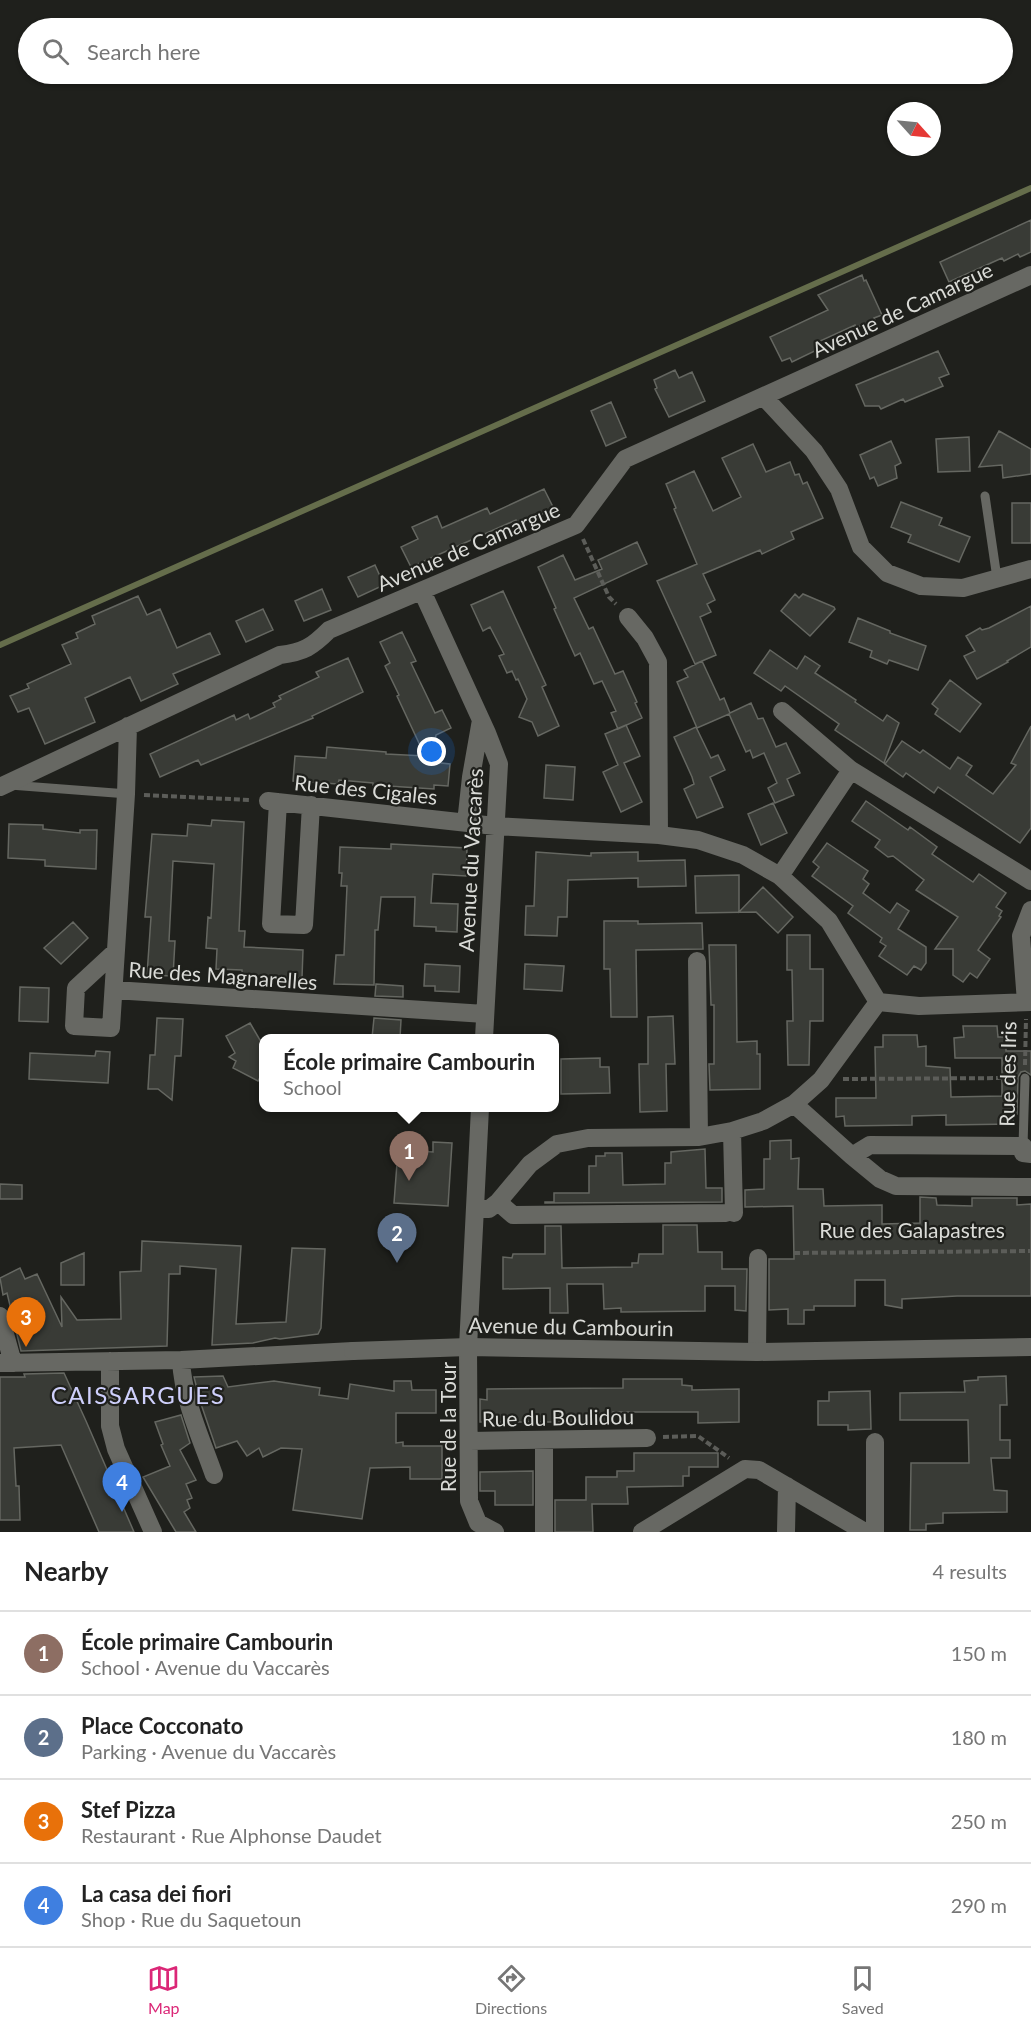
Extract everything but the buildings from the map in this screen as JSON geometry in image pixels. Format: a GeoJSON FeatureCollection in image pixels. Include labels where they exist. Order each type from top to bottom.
{"type":"FeatureCollection","features":[{"type":"Feature","properties":{"kind":"street","name":"Avenue de Camargue"},"geometry":{"type":"LineString","coordinates":[[2,786],[280,655],[299,652],[314,644],[329,630],[576,525],[626,459],[1031,275]]}},
{"type":"Feature","properties":{"kind":"street"},"geometry":{"type":"LineString","coordinates":[[764,397],[814,451],[839,489],[861,547],[887,573],[921,586],[963,588],[1031,569]]}},
{"type":"Feature","properties":{"kind":"street","name":"Avenue du Vaccarès"},"geometry":{"type":"LineString","coordinates":[[422,591],[481,720],[498,764],[484,1034]]}},
{"type":"Feature","properties":{"kind":"street"},"geometry":{"type":"LineString","coordinates":[[628,617],[645,638],[658,662],[659,835]]}},
{"type":"Feature","properties":{"kind":"street"},"geometry":{"type":"LineString","coordinates":[[782,711],[851,770],[1031,881]]}},
{"type":"Feature","properties":{"kind":"street"},"geometry":{"type":"LineString","coordinates":[[466,822],[481,720]]}},
{"type":"Feature","properties":{"kind":"street","name":"Rue des Magnarelles"},"geometry":{"type":"LineString","coordinates":[[128,726],[130,794],[114,990],[485,1014]]}},
{"type":"Feature","properties":{"kind":"street"},"geometry":{"type":"LineString","coordinates":[[780,876],[851,770]]}},
{"type":"Feature","properties":{"kind":"street"},"geometry":{"type":"LineString","coordinates":[[273,801],[271,924],[304,925],[312,805]]}},
{"type":"Feature","properties":{"kind":"street","name":"Rue des Cigales"},"geometry":{"type":"LineString","coordinates":[[273,801],[495,826],[659,835],[698,840],[743,855],[780,876],[829,921],[878,1002]]}},
{"type":"Feature","properties":{"kind":"street"},"geometry":{"type":"LineString","coordinates":[[476,1209],[489,1209],[498,1202],[530,1164],[557,1144],[588,1138],[699,1137],[732,1131],[763,1121],[794,1104],[821,1080],[878,1002],[919,1006],[1029,1002],[1021,936],[1031,910]]}},
{"type":"Feature","properties":{"kind":"street"},"geometry":{"type":"LineString","coordinates":[[114,990],[111,1028],[74,1026],[76,988],[116,951]]}},
{"type":"Feature","properties":{"kind":"street"},"geometry":{"type":"LineString","coordinates":[[698,961],[699,1137]]}},
{"type":"Feature","properties":{"kind":"street"},"geometry":{"type":"LineString","coordinates":[[794,1104],[880,1179],[896,1186],[1031,1187]]}},
{"type":"Feature","properties":{"kind":"street"},"geometry":{"type":"LineString","coordinates":[[468,1347],[480,1112]]}},
{"type":"Feature","properties":{"kind":"street"},"geometry":{"type":"LineString","coordinates":[[498,1202],[513,1215],[730,1213],[732,1131]]}},
{"type":"Feature","properties":{"kind":"street"},"geometry":{"type":"LineString","coordinates":[[852,1156],[870,1145],[1027,1150]]}},
{"type":"Feature","properties":{"kind":"street"},"geometry":{"type":"LineString","coordinates":[[757,1352],[758,1258]]}},
{"type":"Feature","properties":{"kind":"street"},"geometry":{"type":"LineString","coordinates":[[0,1316],[6,1363]]}},
{"type":"Feature","properties":{"kind":"street","name":"Avenue du Cambourin"},"geometry":{"type":"LineString","coordinates":[[6,1363],[181,1360],[468,1347],[757,1352],[1031,1347]]}},
{"type":"Feature","properties":{"kind":"street","name":"Rue de la Tour"},"geometry":{"type":"LineString","coordinates":[[468,1347],[469,1501],[478,1523],[495,1532]]}},
{"type":"Feature","properties":{"kind":"street"},"geometry":{"type":"LineString","coordinates":[[181,1360],[182,1375],[191,1410],[214,1475]]}},
{"type":"Feature","properties":{"kind":"street"},"geometry":{"type":"LineString","coordinates":[[110,1361],[110,1426],[116,1449],[153,1532]]}},
{"type":"Feature","properties":{"kind":"street","name":"Rue du Boulidou"},"geometry":{"type":"LineString","coordinates":[[470,1441],[647,1438]]}},
{"type":"Feature","properties":{"kind":"street"},"geometry":{"type":"LineString","coordinates":[[544,1440],[544,1532]]}},
{"type":"Feature","properties":{"kind":"street"},"geometry":{"type":"LineString","coordinates":[[875,1442],[875,1532]]}},
{"type":"Feature","properties":{"kind":"street"},"geometry":{"type":"LineString","coordinates":[[642,1532],[745,1469],[759,1470],[865,1532]]}},
{"type":"Feature","properties":{"kind":"street"},"geometry":{"type":"LineString","coordinates":[[786,1532],[787,1486]]}},
{"type":"Feature","properties":{"kind":"lane"},"geometry":{"type":"LineString","coordinates":[[985,496],[997,578]]}},
{"type":"Feature","properties":{"kind":"lane"},"geometry":{"type":"LineString","coordinates":[[2,786],[130,794]]}},
{"type":"Feature","properties":{"kind":"lane","name":"Rue des Iris"},"geometry":{"type":"LineString","coordinates":[[1025,1078],[1027,1150]]}},
{"type":"Feature","properties":{"kind":"path"},"geometry":{"type":"LineString","coordinates":[[576,525],[609,597],[628,617]]}},
{"type":"Feature","properties":{"kind":"path"},"geometry":{"type":"LineString","coordinates":[[130,794],[273,801]]}},
{"type":"Feature","properties":{"kind":"path","name":"Rue des Iris"},"geometry":{"type":"LineString","coordinates":[[1025,1078],[1029,1002]]}},
{"type":"Feature","properties":{"kind":"path"},"geometry":{"type":"LineString","coordinates":[[821,1080],[1025,1078]]}},
{"type":"Feature","properties":{"kind":"path","name":"Rue des Galapastres"},"geometry":{"type":"LineString","coordinates":[[794,1253],[1031,1251]]}},
{"type":"Feature","properties":{"kind":"path"},"geometry":{"type":"LineString","coordinates":[[647,1438],[698,1436],[745,1469]]}},
{"type":"Feature","properties":{"kind":"waterway"},"geometry":{"type":"LineString","coordinates":[[0,645],[1031,188]]}},
{"type":"Feature","properties":{"kind":"place","name":"École primaire Cambourin"},"geometry":{"type":"Point","coordinates":[409,1181]}},
{"type":"Feature","properties":{"kind":"place","name":"Place Cocconato"},"geometry":{"type":"Point","coordinates":[397,1263]}},
{"type":"Feature","properties":{"kind":"place","name":"Stef Pizza"},"geometry":{"type":"Point","coordinates":[26,1347]}},
{"type":"Feature","properties":{"kind":"place","name":"La casa dei fiori"},"geometry":{"type":"Point","coordinates":[122,1512]}},
{"type":"Feature","properties":{"kind":"district","name":"CAISSARGUES"},"geometry":{"type":"Point","coordinates":[138,1394]}}]}
